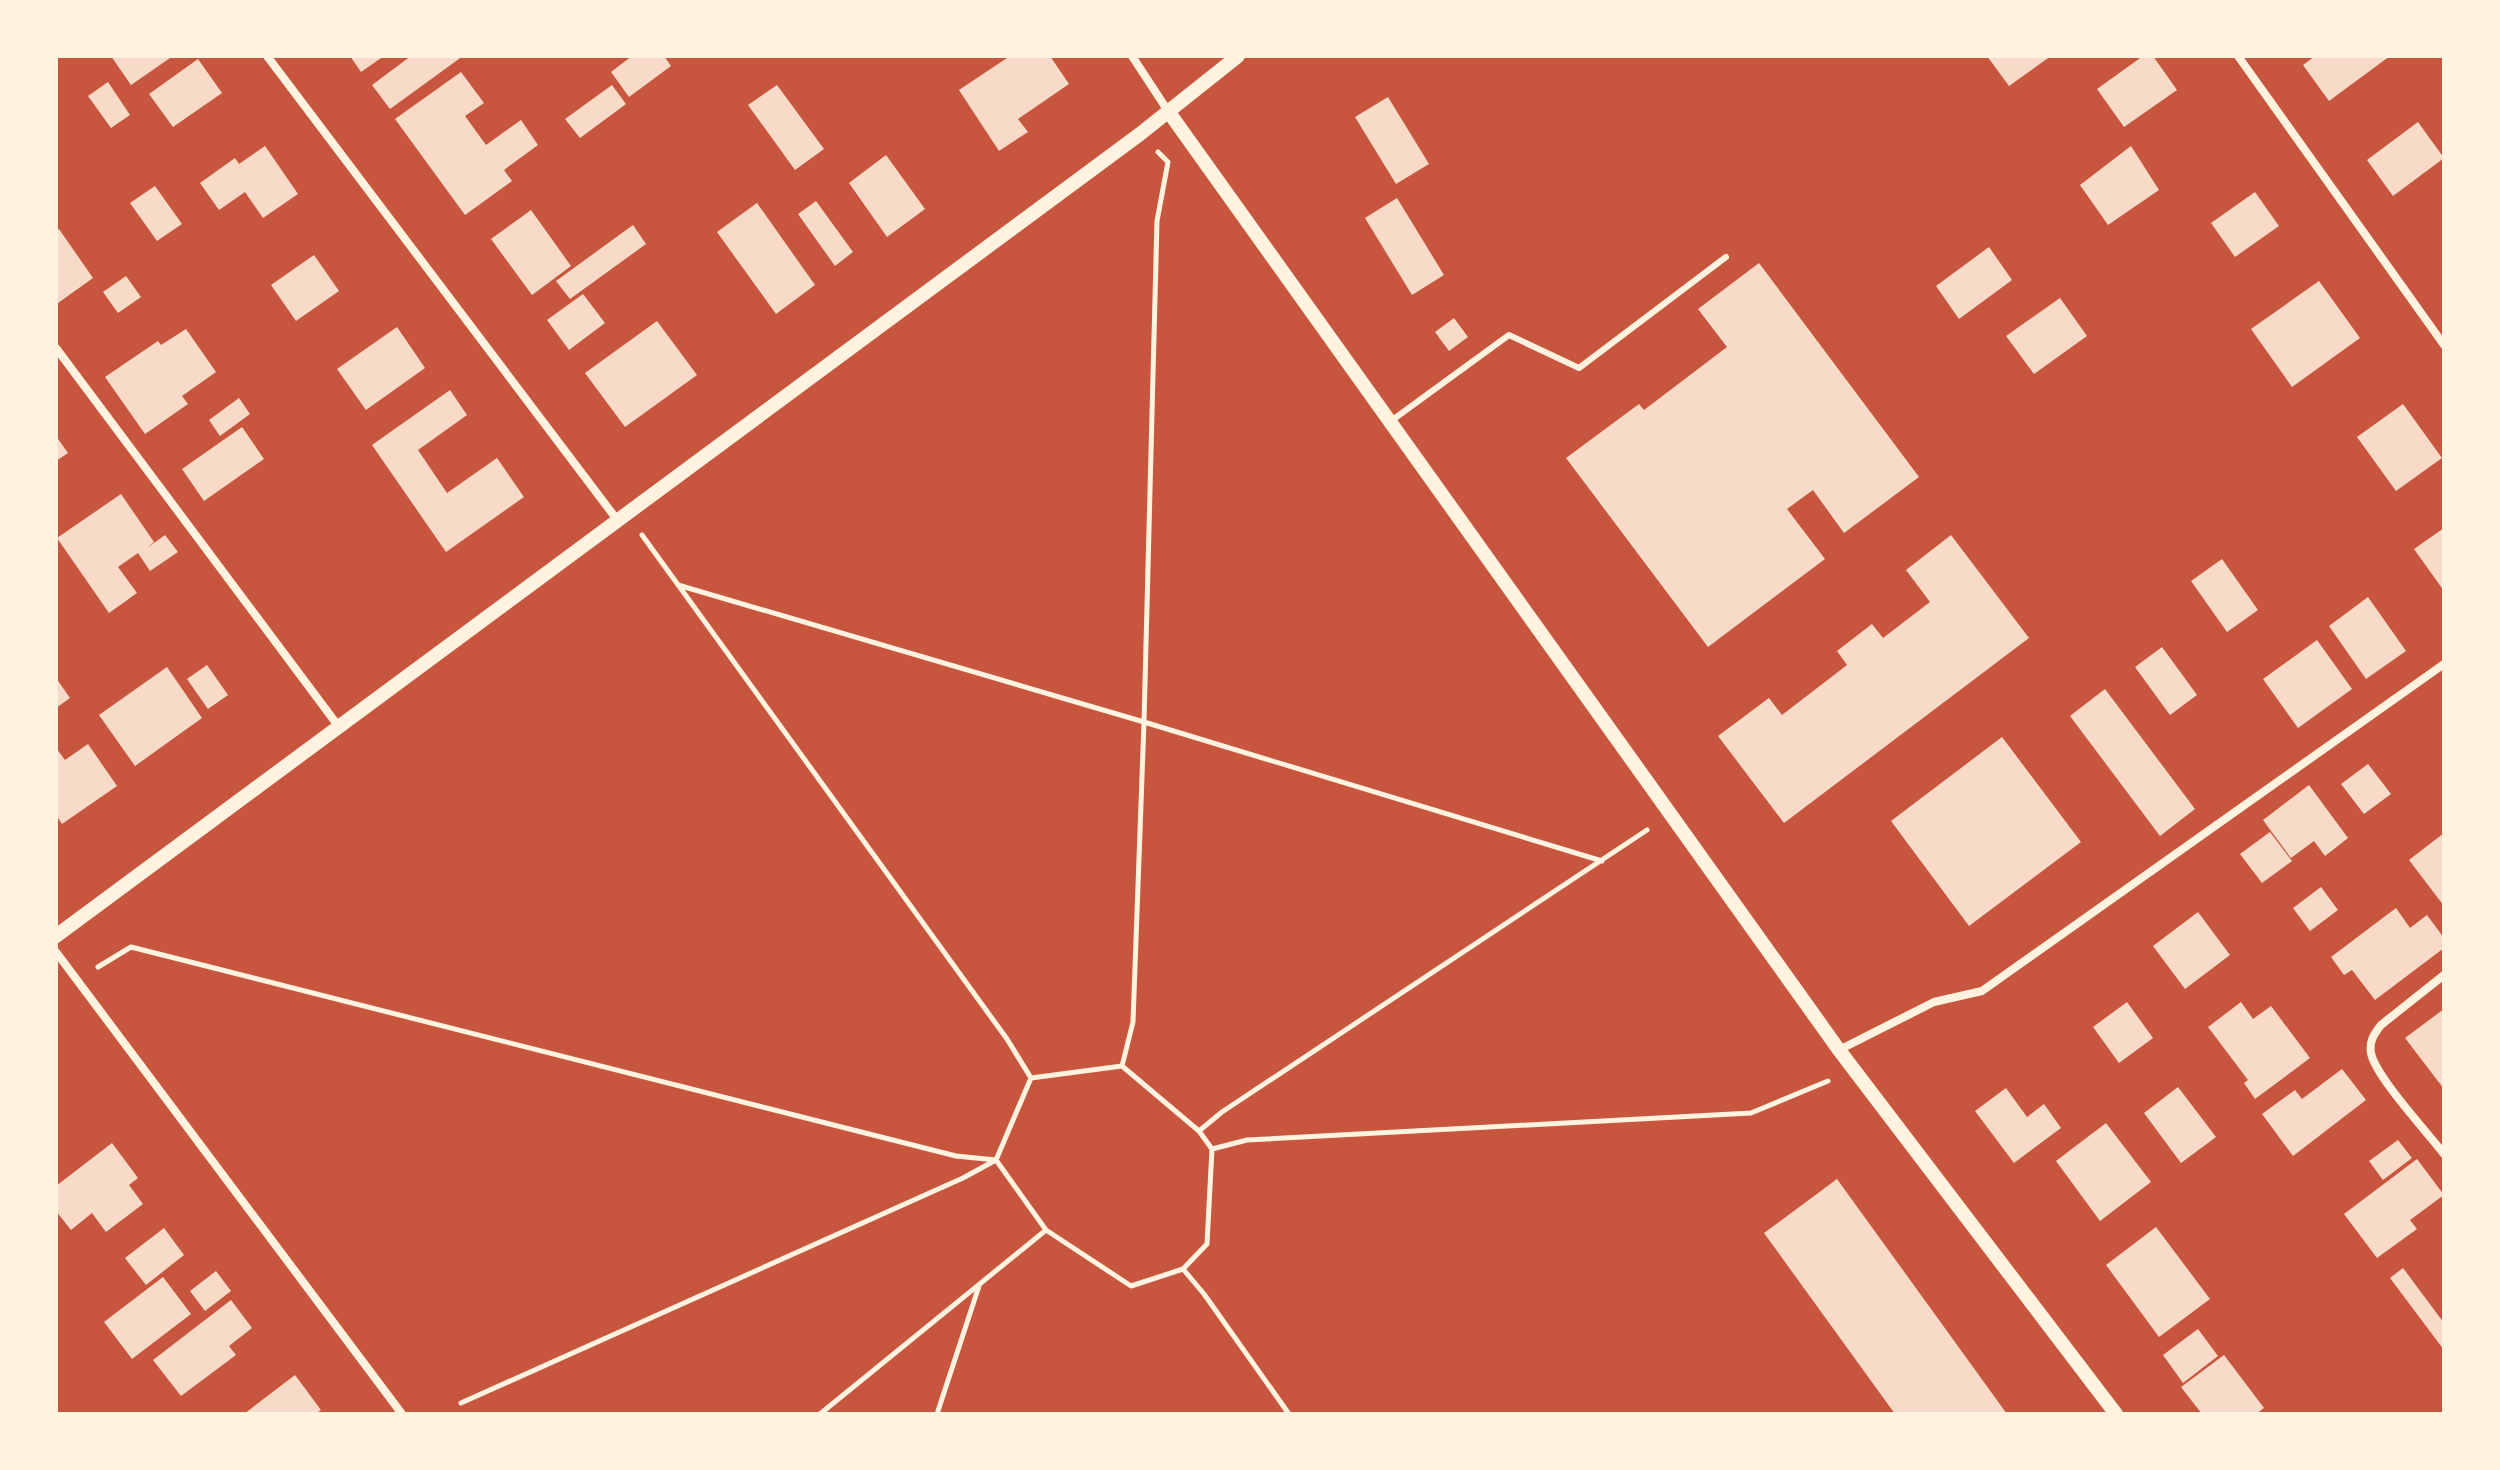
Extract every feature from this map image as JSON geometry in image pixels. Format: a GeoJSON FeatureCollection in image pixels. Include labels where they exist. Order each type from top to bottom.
{"type":"FeatureCollection","features":[{"type":"Feature","properties":{"kind":"street"},"geometry":{"type":"LineString","coordinates":[[267,56],[623,518]]}},
{"type":"Feature","properties":{"kind":"street"},"geometry":{"type":"LineString","coordinates":[[1132,56],[1168,111],[1839,1050],[2116,1414]]}},
{"type":"Feature","properties":{"kind":"street"},"geometry":{"type":"LineString","coordinates":[[56,936],[1140,134],[1238,56]]}},
{"type":"Feature","properties":{"kind":"street"},"geometry":{"type":"LineString","coordinates":[[2238,56],[2444,345]]}},
{"type":"Feature","properties":{"kind":"street"},"geometry":{"type":"LineString","coordinates":[[56,348],[339,727]]}},
{"type":"Feature","properties":{"kind":"street"},"geometry":{"type":"LineString","coordinates":[[1839,1050],[1934,1002],[1982,991],[2444,664]]}},
{"type":"Feature","properties":{"kind":"street"},"geometry":{"type":"LineString","coordinates":[[56,952],[402,1414]]}},
{"type":"Feature","properties":{"kind":"street"},"geometry":{"type":"LineString","coordinates":[[2444,975],[2381,1025],[2373,1034],[2370,1045],[2376,1067],[2444,1154]]}},
{"type":"Feature","properties":{"kind":"lane"},"geometry":{"type":"LineString","coordinates":[[1391,421],[1509,335],[1579,368],[1726,257]]}},
{"type":"Feature","properties":{"kind":"path"},"geometry":{"type":"LineString","coordinates":[[1122,1066],[1133,1022],[1157,221],[1168,162],[1140,134]]}},
{"type":"Feature","properties":{"kind":"path"},"geometry":{"type":"LineString","coordinates":[[623,518],[678,585],[1007,1039],[1031,1078]]}},
{"type":"Feature","properties":{"kind":"path"},"geometry":{"type":"LineString","coordinates":[[678,585],[1602,861]]}},
{"type":"Feature","properties":{"kind":"path"},"geometry":{"type":"LineString","coordinates":[[1199,1131],[1235,1103],[1647,830]]}},
{"type":"Feature","properties":{"kind":"path"},"geometry":{"type":"LineString","coordinates":[[77,980],[131,947],[956,1156],[996,1160],[1046,1230],[1131,1286],[1183,1269],[1207,1244],[1212,1149],[1199,1131],[1122,1066],[1031,1078]]}},
{"type":"Feature","properties":{"kind":"path"},"geometry":{"type":"LineString","coordinates":[[461,1403],[963,1178],[996,1160],[1031,1078]]}},
{"type":"Feature","properties":{"kind":"path"},"geometry":{"type":"LineString","coordinates":[[1212,1149],[1247,1140],[1751,1113],[1828,1081]]}},
{"type":"Feature","properties":{"kind":"path"},"geometry":{"type":"LineString","coordinates":[[820,1414],[1046,1230]]}},
{"type":"Feature","properties":{"kind":"path"},"geometry":{"type":"LineString","coordinates":[[1183,1269],[1289,1414]]}},
{"type":"Feature","properties":{"kind":"path"},"geometry":{"type":"LineString","coordinates":[[937,1414],[979,1286]]}},
{"type":"Feature","properties":{"kind":"building"},"geometry":{"type":"Polygon","coordinates":[[[111,56],[173,56],[131,85],[111,56]]]}},
{"type":"Feature","properties":{"kind":"building"},"geometry":{"type":"Polygon","coordinates":[[[350,56],[384,56],[361,72],[350,56]]]}},
{"type":"Feature","properties":{"kind":"building"},"geometry":{"type":"Polygon","coordinates":[[[411,56],[463,56],[390,109],[372,85],[411,56]]]}},
{"type":"Feature","properties":{"kind":"building"},"geometry":{"type":"Polygon","coordinates":[[[632,56],[664,56],[671,66],[629,97],[611,72],[632,56]]]}},
{"type":"Feature","properties":{"kind":"building"},"geometry":{"type":"Polygon","coordinates":[[[1010,56],[1050,56],[1069,84],[1018,119],[1028,132],[999,151],[959,90],[1010,56]]]}},
{"type":"Feature","properties":{"kind":"building"},"geometry":{"type":"Polygon","coordinates":[[[1987,56],[2051,56],[2009,86],[1987,56]]]}},
{"type":"Feature","properties":{"kind":"building"},"geometry":{"type":"Polygon","coordinates":[[[2143,56],[2153,56],[2177,90],[2124,127],[2097,89],[2143,56]]]}},
{"type":"Feature","properties":{"kind":"building"},"geometry":{"type":"Polygon","coordinates":[[[2315,56],[2390,56],[2329,101],[2303,65],[2315,56]]]}},
{"type":"Feature","properties":{"kind":"building"},"geometry":{"type":"Polygon","coordinates":[[[198,59],[222,93],[173,127],[149,94],[198,59]]]}},
{"type":"Feature","properties":{"kind":"building"},"geometry":{"type":"Polygon","coordinates":[[[461,72],[484,103],[465,116],[486,145],[521,120],[538,145],[504,170],[512,181],[465,215],[395,119],[461,72]]]}},
{"type":"Feature","properties":{"kind":"building"},"geometry":{"type":"Polygon","coordinates":[[[108,82],[130,115],[111,128],[88,96],[108,82]]]}},
{"type":"Feature","properties":{"kind":"building"},"geometry":{"type":"Polygon","coordinates":[[[612,85],[626,104],[580,138],[565,119],[612,85]]]}},
{"type":"Feature","properties":{"kind":"building"},"geometry":{"type":"Polygon","coordinates":[[[777,85],[824,149],[795,170],[748,105],[777,85]]]}},
{"type":"Feature","properties":{"kind":"building"},"geometry":{"type":"Polygon","coordinates":[[[1388,97],[1429,164],[1396,184],[1355,117],[1388,97]]]}},
{"type":"Feature","properties":{"kind":"building"},"geometry":{"type":"Polygon","coordinates":[[[2418,122],[2444,158],[2393,196],[2367,160],[2418,122]]]}},
{"type":"Feature","properties":{"kind":"building"},"geometry":{"type":"Polygon","coordinates":[[[265,146],[298,194],[263,218],[245,192],[219,210],[200,183],[235,158],[239,164],[265,146]]]}},
{"type":"Feature","properties":{"kind":"building"},"geometry":{"type":"Polygon","coordinates":[[[2131,146],[2159,190],[2108,225],[2080,185],[2131,146]]]}},
{"type":"Feature","properties":{"kind":"building"},"geometry":{"type":"Polygon","coordinates":[[[886,155],[925,209],[887,237],[849,183],[886,155]]]}},
{"type":"Feature","properties":{"kind":"building"},"geometry":{"type":"Polygon","coordinates":[[[155,186],[182,224],[157,241],[130,203],[155,186]]]}},
{"type":"Feature","properties":{"kind":"building"},"geometry":{"type":"Polygon","coordinates":[[[2255,192],[2279,226],[2235,257],[2211,223],[2255,192]]]}},
{"type":"Feature","properties":{"kind":"building"},"geometry":{"type":"Polygon","coordinates":[[[1397,198],[1444,275],[1412,295],[1365,218],[1397,198]]]}},
{"type":"Feature","properties":{"kind":"building"},"geometry":{"type":"Polygon","coordinates":[[[816,201],[853,252],[835,266],[798,214],[816,201]]]}},
{"type":"Feature","properties":{"kind":"building"},"geometry":{"type":"Polygon","coordinates":[[[757,203],[815,285],[776,314],[717,232],[757,203]]]}},
{"type":"Feature","properties":{"kind":"building"},"geometry":{"type":"Polygon","coordinates":[[[531,210],[571,266],[532,295],[491,239],[531,210]]]}},
{"type":"Feature","properties":{"kind":"building"},"geometry":{"type":"Polygon","coordinates":[[[633,225],[646,244],[570,299],[556,281],[633,225]]]}},
{"type":"Feature","properties":{"kind":"building"},"geometry":{"type":"Polygon","coordinates":[[[59,229],[93,278],[58,303],[56,232],[59,229]]]}},
{"type":"Feature","properties":{"kind":"building"},"geometry":{"type":"Polygon","coordinates":[[[1989,247],[2012,280],[1959,319],[1936,286],[1989,247]]]}},
{"type":"Feature","properties":{"kind":"building"},"geometry":{"type":"Polygon","coordinates":[[[314,255],[339,291],[296,321],[271,285],[314,255]]]}},
{"type":"Feature","properties":{"kind":"building"},"geometry":{"type":"Polygon","coordinates":[[[1759,263],[1919,477],[1844,533],[1813,490],[1787,509],[1825,559],[1708,647],[1566,458],[1639,404],[1644,410],[1727,347],[1698,309],[1759,263]]]}},
{"type":"Feature","properties":{"kind":"building"},"geometry":{"type":"Polygon","coordinates":[[[126,276],[141,297],[118,313],[103,292],[126,276]]]}},
{"type":"Feature","properties":{"kind":"building"},"geometry":{"type":"Polygon","coordinates":[[[2319,281],[2360,338],[2292,387],[2251,329],[2319,281]]]}},
{"type":"Feature","properties":{"kind":"building"},"geometry":{"type":"Polygon","coordinates":[[[583,294],[605,323],[569,350],[547,320],[583,294]]]}},
{"type":"Feature","properties":{"kind":"building"},"geometry":{"type":"Polygon","coordinates":[[[2060,298],[2087,336],[2034,374],[2006,336],[2060,298]]]}},
{"type":"Feature","properties":{"kind":"building"},"geometry":{"type":"Polygon","coordinates":[[[1454,318],[1468,337],[1449,351],[1435,332],[1454,318]]]}},
{"type":"Feature","properties":{"kind":"building"},"geometry":{"type":"Polygon","coordinates":[[[657,321],[697,375],[625,427],[585,373],[657,321]]]}},
{"type":"Feature","properties":{"kind":"building"},"geometry":{"type":"Polygon","coordinates":[[[397,327],[425,368],[366,410],[337,369],[397,327]]]}},
{"type":"Feature","properties":{"kind":"building"},"geometry":{"type":"Polygon","coordinates":[[[186,329],[216,372],[182,396],[188,404],[145,434],[105,377],[158,341],[161,345],[186,329]]]}},
{"type":"Feature","properties":{"kind":"building"},"geometry":{"type":"Polygon","coordinates":[[[450,390],[467,415],[418,450],[447,493],[497,458],[524,497],[446,552],[372,445],[450,390]]]}},
{"type":"Feature","properties":{"kind":"building"},"geometry":{"type":"Polygon","coordinates":[[[239,398],[250,414],[220,436],[209,420],[239,398]]]}},
{"type":"Feature","properties":{"kind":"building"},"geometry":{"type":"Polygon","coordinates":[[[2403,404],[2442,458],[2396,491],[2357,437],[2403,404]]]}},
{"type":"Feature","properties":{"kind":"building"},"geometry":{"type":"Polygon","coordinates":[[[242,427],[264,459],[204,501],[182,469],[242,427]]]}},
{"type":"Feature","properties":{"kind":"building"},"geometry":{"type":"Polygon","coordinates":[[[56,436],[68,453],[56,461],[56,436]]]}},
{"type":"Feature","properties":{"kind":"building"},"geometry":{"type":"Polygon","coordinates":[[[121,494],[154,542],[147,548],[165,535],[178,552],[150,571],[138,553],[118,567],[137,593],[109,613],[57,538],[121,494]]]}},
{"type":"Feature","properties":{"kind":"building"},"geometry":{"type":"Polygon","coordinates":[[[2444,528],[2444,591],[2414,549],[2444,528]]]}},
{"type":"Feature","properties":{"kind":"building"},"geometry":{"type":"Polygon","coordinates":[[[1951,535],[2029,638],[1784,823],[1718,736],[1769,698],[1782,715],[1847,665],[1837,651],[1872,624],[1883,638],[1930,602],[1906,570],[1951,535]]]}},
{"type":"Feature","properties":{"kind":"building"},"geometry":{"type":"Polygon","coordinates":[[[2222,559],[2258,610],[2227,632],[2191,581],[2222,559]]]}},
{"type":"Feature","properties":{"kind":"building"},"geometry":{"type":"Polygon","coordinates":[[[2368,597],[2406,651],[2366,679],[2329,626],[2368,597]]]}},
{"type":"Feature","properties":{"kind":"building"},"geometry":{"type":"Polygon","coordinates":[[[2317,640],[2352,689],[2298,728],[2263,679],[2317,640]]]}},
{"type":"Feature","properties":{"kind":"building"},"geometry":{"type":"Polygon","coordinates":[[[2162,647],[2197,695],[2170,715],[2135,667],[2162,647]]]}},
{"type":"Feature","properties":{"kind":"building"},"geometry":{"type":"Polygon","coordinates":[[[207,665],[228,695],[208,709],[187,679],[207,665]]]}},
{"type":"Feature","properties":{"kind":"building"},"geometry":{"type":"Polygon","coordinates":[[[167,667],[202,718],[135,766],[99,715],[167,667]]]}},
{"type":"Feature","properties":{"kind":"building"},"geometry":{"type":"Polygon","coordinates":[[[56,678],[70,698],[56,708],[56,678]]]}},
{"type":"Feature","properties":{"kind":"building"},"geometry":{"type":"Polygon","coordinates":[[[2105,689],[2195,809],[2160,836],[2070,716],[2105,689]]]}},
{"type":"Feature","properties":{"kind":"building"},"geometry":{"type":"Polygon","coordinates":[[[2002,737],[2081,842],[1969,926],[1891,821],[2002,737]]]}},
{"type":"Feature","properties":{"kind":"building"},"geometry":{"type":"Polygon","coordinates":[[[88,744],[117,786],[62,824],[56,815],[56,748],[65,760],[88,744]]]}},
{"type":"Feature","properties":{"kind":"building"},"geometry":{"type":"Polygon","coordinates":[[[2368,764],[2391,794],[2364,814],[2341,784],[2368,764]]]}},
{"type":"Feature","properties":{"kind":"building"},"geometry":{"type":"Polygon","coordinates":[[[2309,785],[2348,838],[2325,856],[2314,841],[2291,858],[2263,820],[2309,785]]]}},
{"type":"Feature","properties":{"kind":"building"},"geometry":{"type":"Polygon","coordinates":[[[2270,832],[2292,861],[2262,883],[2240,854],[2270,832]]]}},
{"type":"Feature","properties":{"kind":"building"},"geometry":{"type":"Polygon","coordinates":[[[2444,833],[2444,906],[2409,860],[2444,833]]]}},
{"type":"Feature","properties":{"kind":"building"},"geometry":{"type":"Polygon","coordinates":[[[2321,887],[2338,910],[2310,931],[2293,908],[2321,887]]]}},
{"type":"Feature","properties":{"kind":"building"},"geometry":{"type":"Polygon","coordinates":[[[2396,908],[2410,928],[2427,915],[2444,938],[2444,948],[2375,1000],[2352,970],[2344,975],[2331,957],[2396,908]]]}},
{"type":"Feature","properties":{"kind":"building"},"geometry":{"type":"Polygon","coordinates":[[[2198,912],[2230,955],[2185,989],[2153,946],[2198,912]]]}},
{"type":"Feature","properties":{"kind":"building"},"geometry":{"type":"Polygon","coordinates":[[[2127,1002],[2153,1038],[2119,1063],[2093,1027],[2127,1002]]]}},
{"type":"Feature","properties":{"kind":"building"},"geometry":{"type":"Polygon","coordinates":[[[2241,1002],[2253,1019],[2271,1006],[2310,1058],[2255,1099],[2244,1083],[2248,1080],[2208,1027],[2241,1002]]]}},
{"type":"Feature","properties":{"kind":"building"},"geometry":{"type":"Polygon","coordinates":[[[2444,1009],[2444,1089],[2405,1038],[2444,1009]]]}},
{"type":"Feature","properties":{"kind":"building"},"geometry":{"type":"Polygon","coordinates":[[[2342,1069],[2366,1100],[2293,1156],[2262,1114],[2295,1090],[2302,1099],[2342,1069]]]}},
{"type":"Feature","properties":{"kind":"building"},"geometry":{"type":"Polygon","coordinates":[[[2178,1087],[2216,1137],[2181,1163],[2144,1113],[2178,1087]]]}},
{"type":"Feature","properties":{"kind":"building"},"geometry":{"type":"Polygon","coordinates":[[[2006,1088],[2027,1117],[2044,1104],[2061,1128],[2014,1163],[1975,1111],[2006,1088]]]}},
{"type":"Feature","properties":{"kind":"building"},"geometry":{"type":"Polygon","coordinates":[[[2106,1123],[2151,1182],[2100,1221],[2056,1161],[2106,1123]]]}},
{"type":"Feature","properties":{"kind":"building"},"geometry":{"type":"Polygon","coordinates":[[[2398,1140],[2412,1158],[2383,1180],[2369,1161],[2398,1140]]]}},
{"type":"Feature","properties":{"kind":"building"},"geometry":{"type":"Polygon","coordinates":[[[112,1143],[138,1178],[129,1185],[143,1204],[106,1232],[92,1213],[71,1230],[56,1211],[56,1186],[112,1143]]]}},
{"type":"Feature","properties":{"kind":"building"},"geometry":{"type":"Polygon","coordinates":[[[2417,1159],[2444,1195],[2410,1220],[2417,1229],[2377,1258],[2344,1214],[2417,1159]]]}},
{"type":"Feature","properties":{"kind":"building"},"geometry":{"type":"Polygon","coordinates":[[[1837,1179],[2007,1414],[1895,1414],[1764,1233],[1837,1179]]]}},
{"type":"Feature","properties":{"kind":"building"},"geometry":{"type":"Polygon","coordinates":[[[2156,1227],[2210,1299],[2159,1337],[2106,1265],[2156,1227]]]}},
{"type":"Feature","properties":{"kind":"building"},"geometry":{"type":"Polygon","coordinates":[[[164,1228],[184,1255],[146,1285],[125,1258],[164,1228]]]}},
{"type":"Feature","properties":{"kind":"building"},"geometry":{"type":"Polygon","coordinates":[[[2403,1268],[2444,1323],[2444,1350],[2390,1278],[2403,1268]]]}},
{"type":"Feature","properties":{"kind":"building"},"geometry":{"type":"Polygon","coordinates":[[[216,1271],[231,1291],[205,1311],[190,1291],[216,1271]]]}},
{"type":"Feature","properties":{"kind":"building"},"geometry":{"type":"Polygon","coordinates":[[[163,1277],[191,1314],[132,1359],[104,1322],[163,1277]]]}},
{"type":"Feature","properties":{"kind":"building"},"geometry":{"type":"Polygon","coordinates":[[[231,1300],[252,1328],[229,1346],[236,1355],[181,1396],[153,1360],[231,1300]]]}},
{"type":"Feature","properties":{"kind":"building"},"geometry":{"type":"Polygon","coordinates":[[[2198,1329],[2218,1356],[2183,1383],[2163,1355],[2198,1329]]]}},
{"type":"Feature","properties":{"kind":"building"},"geometry":{"type":"Polygon","coordinates":[[[2224,1355],[2264,1408],[2256,1414],[2202,1414],[2181,1387],[2224,1355]]]}},
{"type":"Feature","properties":{"kind":"building"},"geometry":{"type":"Polygon","coordinates":[[[295,1375],[321,1410],[315,1414],[244,1414],[295,1375]]]}}]}
